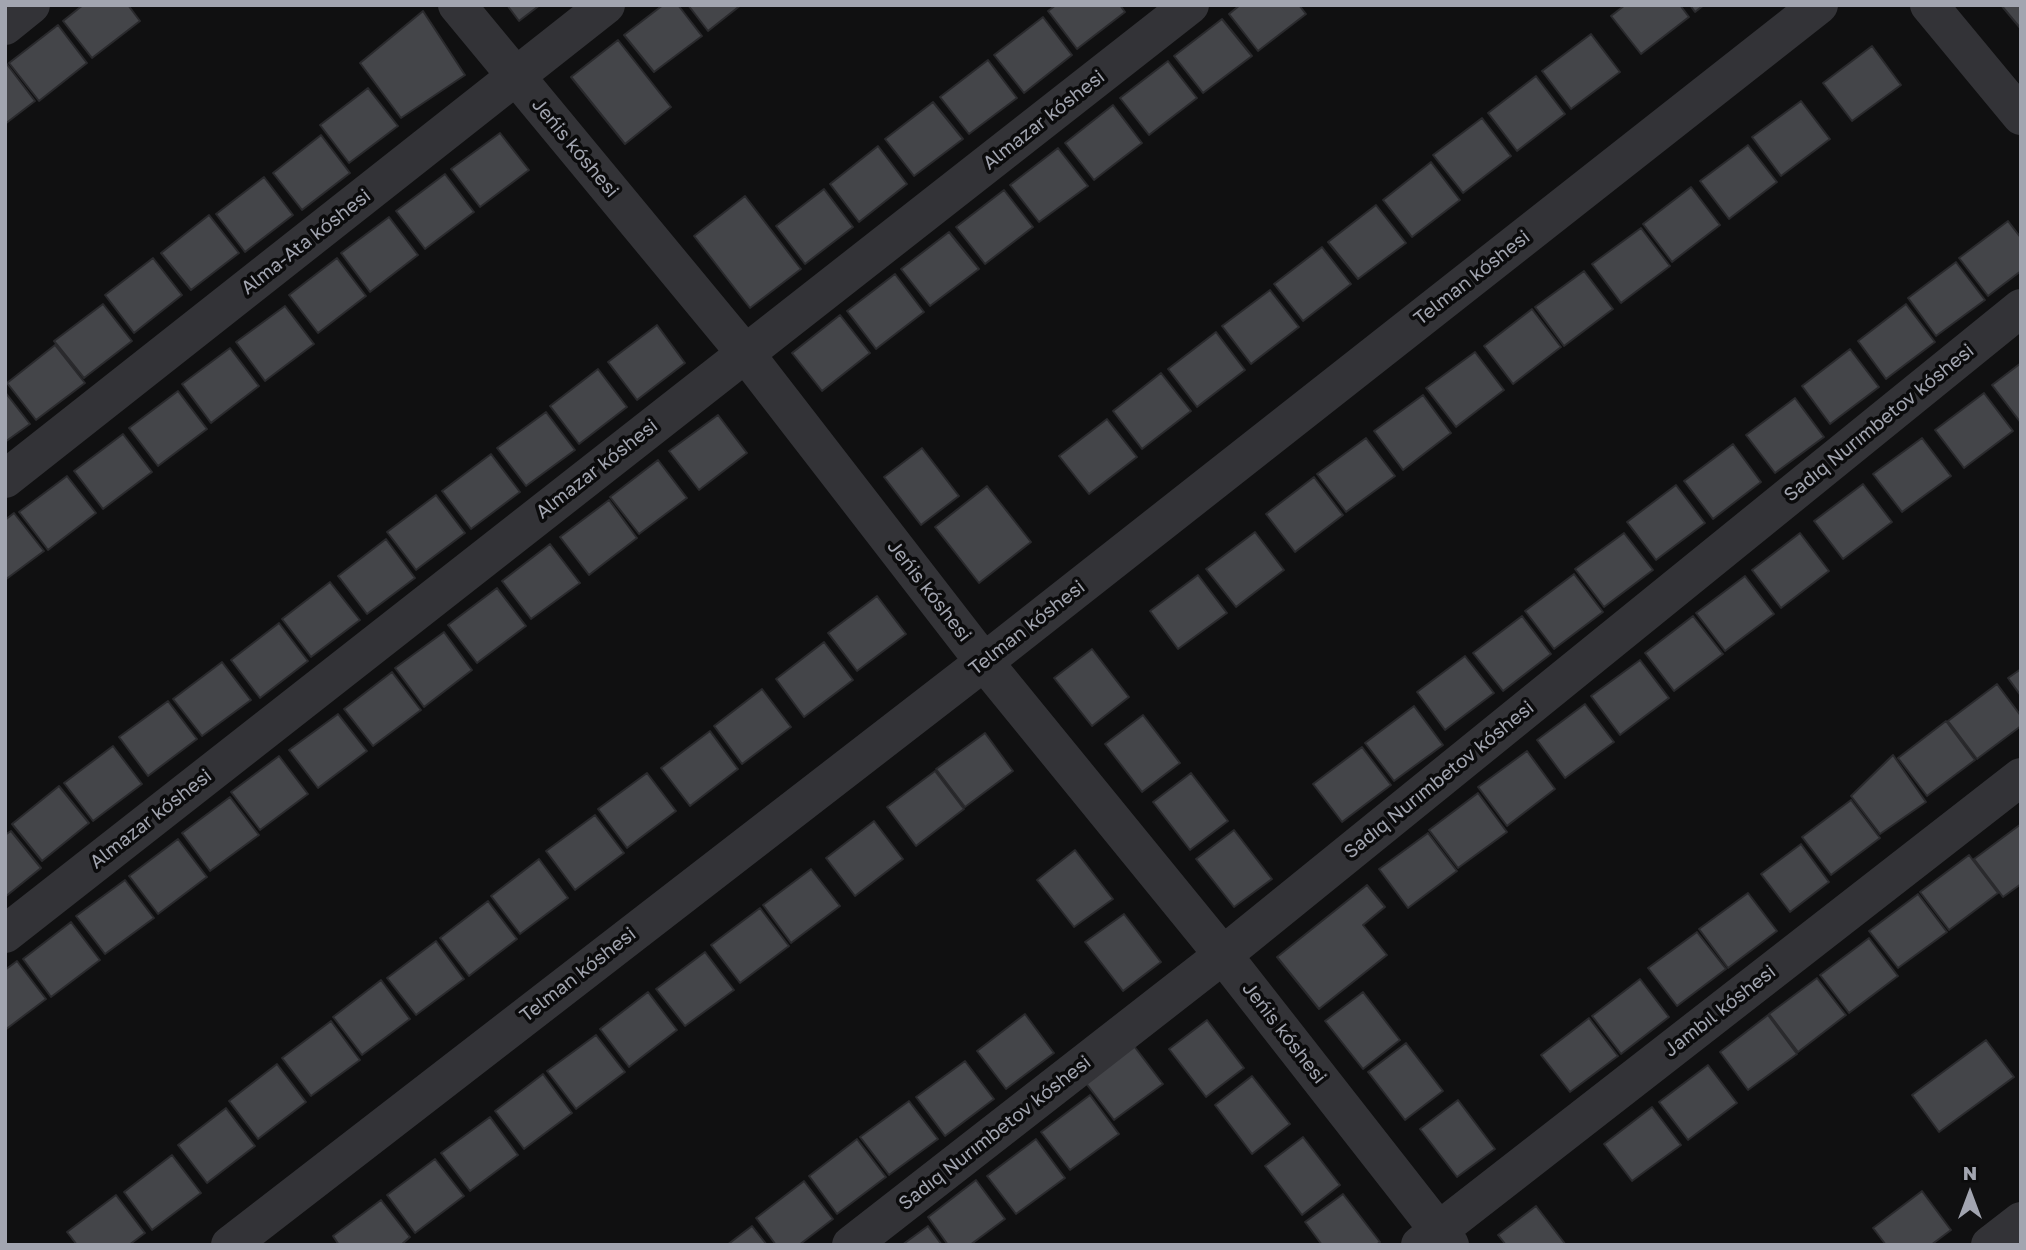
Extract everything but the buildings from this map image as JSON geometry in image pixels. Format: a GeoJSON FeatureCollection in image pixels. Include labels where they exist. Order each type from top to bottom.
{"type":"FeatureCollection","features":[{"type":"Feature","properties":{"kind":"street"},"geometry":{"type":"LineString","coordinates":[[5,26],[32,5]]}},
{"type":"Feature","properties":{"kind":"street","name":"Jeńis kóshesi"},"geometry":{"type":"LineString","coordinates":[[457,5],[745,353],[984,663],[1223,955],[1436,1240]]}},
{"type":"Feature","properties":{"kind":"street","name":"Alma-Ata kóshesi"},"geometry":{"type":"LineString","coordinates":[[5,479],[606,5]]}},
{"type":"Feature","properties":{"kind":"street","name":"Almazar kóshesi"},"geometry":{"type":"LineString","coordinates":[[5,934],[1190,5]]}},
{"type":"Feature","properties":{"kind":"street","name":"Telman kóshesi"},"geometry":{"type":"LineString","coordinates":[[230,1245],[984,663],[1819,5]]}},
{"type":"Feature","properties":{"kind":"street"},"geometry":{"type":"LineString","coordinates":[[1929,5],[2021,116]]}},
{"type":"Feature","properties":{"kind":"street","name":"Sadıq Nurımbetov kóshesi"},"geometry":{"type":"LineString","coordinates":[[852,1245],[1223,955],[2021,309]]}},
{"type":"Feature","properties":{"kind":"street","name":"Jambıl kóshesi"},"geometry":{"type":"LineString","coordinates":[[1436,1240],[2021,777]]}},
{"type":"Feature","properties":{"kind":"street"},"geometry":{"type":"LineString","coordinates":[[1990,1245],[2021,1221]]}}]}
